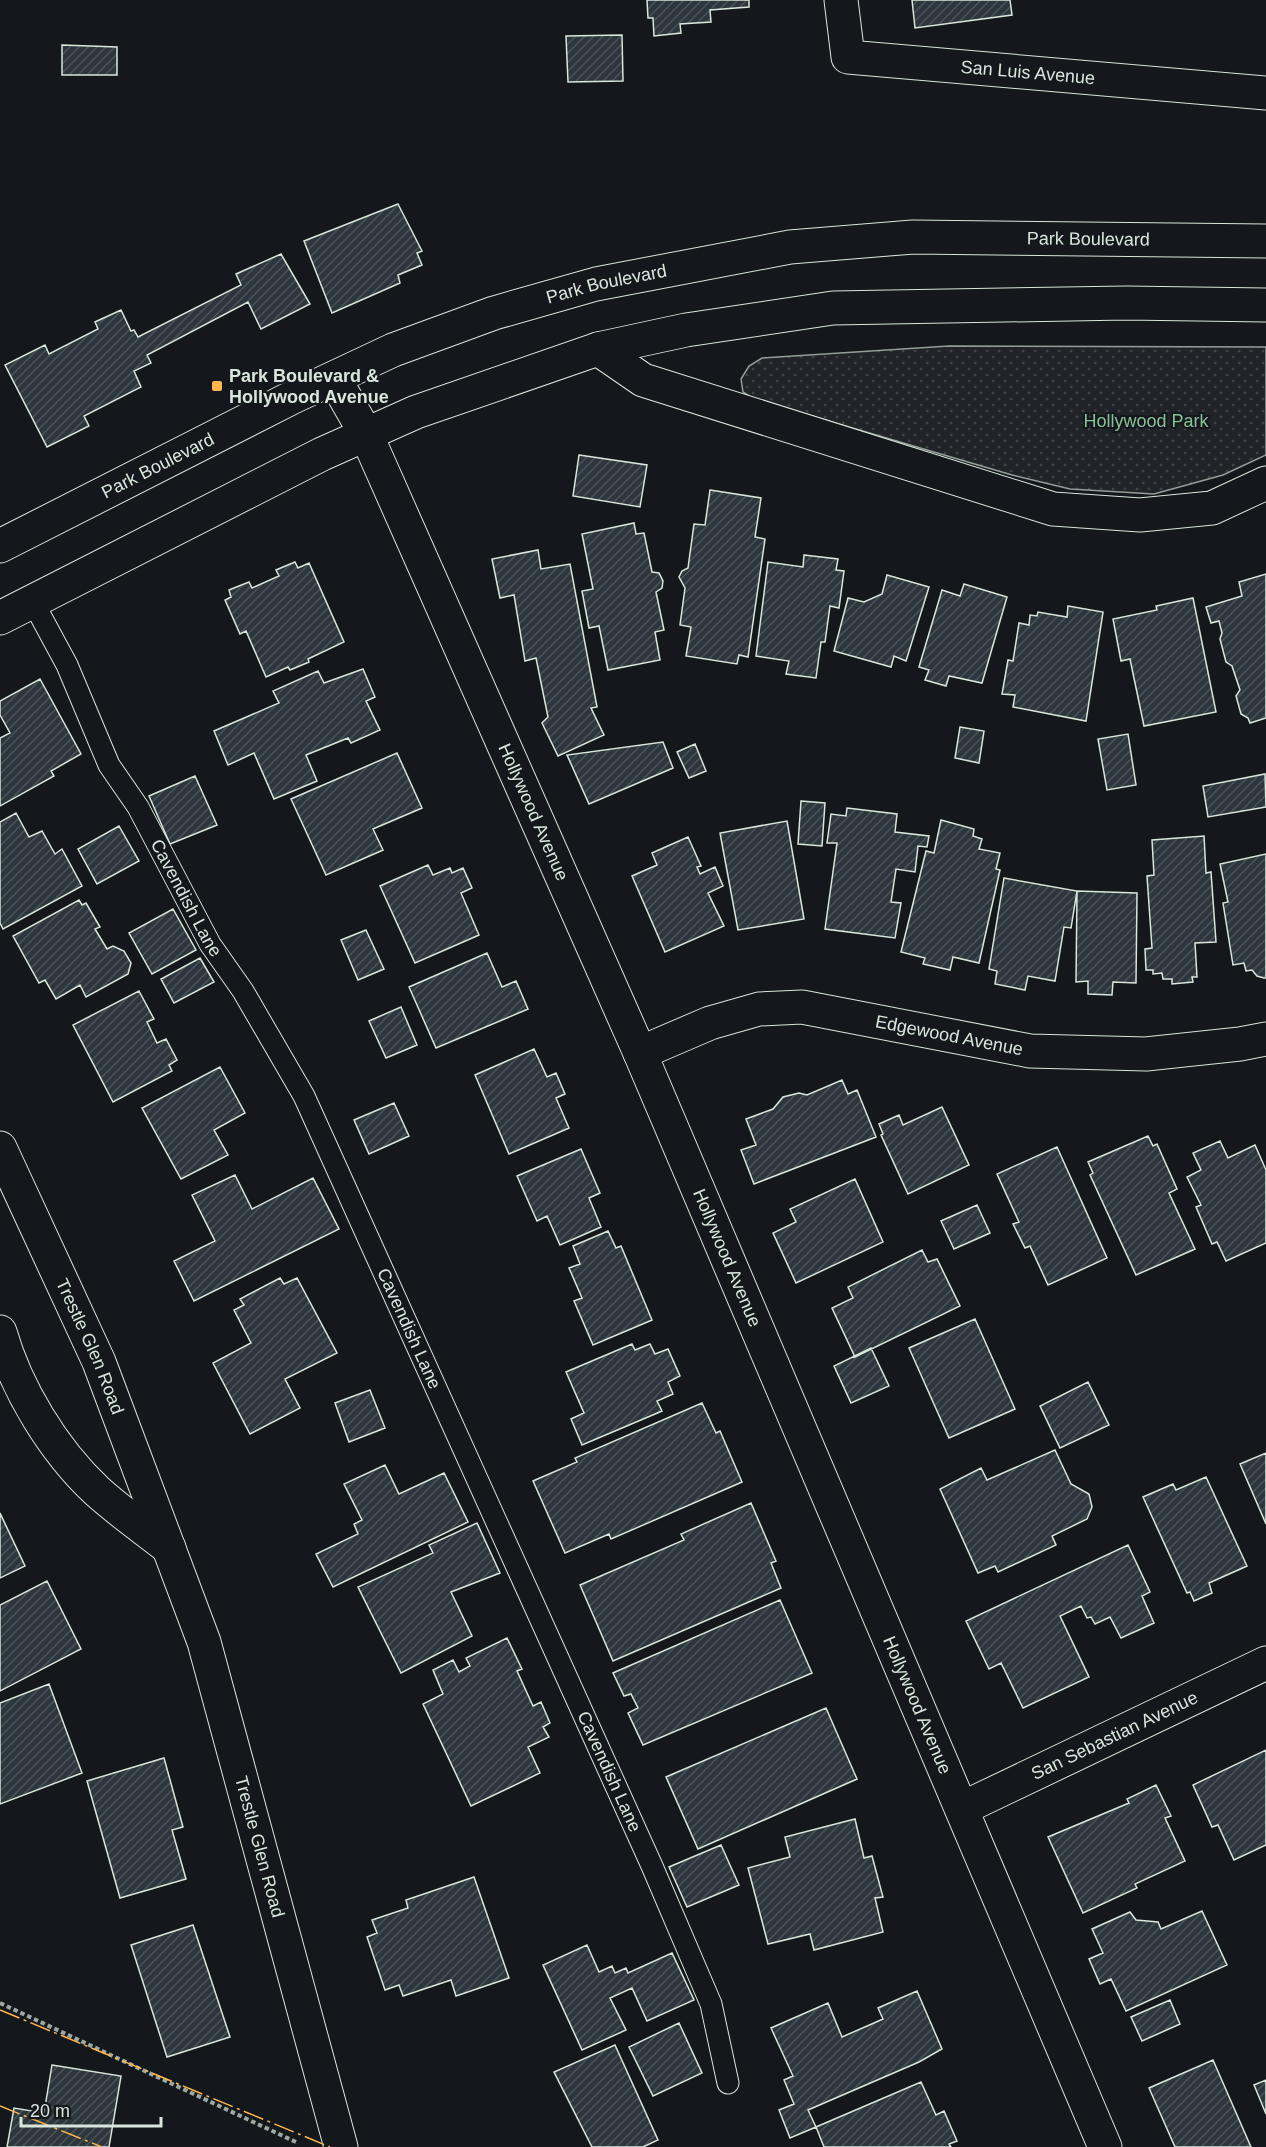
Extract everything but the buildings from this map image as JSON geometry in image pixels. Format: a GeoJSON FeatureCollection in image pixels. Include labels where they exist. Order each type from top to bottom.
{"type":"FeatureCollection","features":[{"type":"Feature","properties":{"kind":"street","name":"San Luis Avenue"},"geometry":{"type":"LineString","coordinates":[[841,0],[848,57],[1266,93]]}},
{"type":"Feature","properties":{"kind":"street","name":"Park Boulevard"},"geometry":{"type":"LineString","coordinates":[[0,546],[393,350],[505,310],[596,284],[790,247],[913,237],[1266,241]]}},
{"type":"Feature","properties":{"kind":"street"},"geometry":{"type":"LineString","coordinates":[[0,618],[366,434],[416,412],[598,349],[686,330],[833,308],[1126,303],[1266,305]]}},
{"type":"Feature","properties":{"kind":"street"},"geometry":{"type":"LineString","coordinates":[[598,349],[643,380],[1053,509],[1140,515],[1212,508],[1266,483]]}},
{"type":"Feature","properties":{"kind":"street","name":"Hollywood Avenue"},"geometry":{"type":"LineString","coordinates":[[334,378],[366,434],[640,1053],[963,1808],[1105,2147]]}},
{"type":"Feature","properties":{"kind":"street","name":"Edgewood Avenue"},"geometry":{"type":"LineString","coordinates":[[640,1053],[710,1023],[759,1009],[802,1007],[1030,1051],[1146,1054],[1266,1039]]}},
{"type":"Feature","properties":{"kind":"street","name":"Trestle Glen Road"},"geometry":{"type":"LineString","coordinates":[[0,1148],[99,1362],[204,1641],[341,2147]]}},
{"type":"Feature","properties":{"kind":"street"},"geometry":{"type":"LineString","coordinates":[[0,1332],[6,1352],[42,1427],[96,1490],[170,1549]]}},
{"type":"Feature","properties":{"kind":"street","name":"San Sebastian Avenue"},"geometry":{"type":"LineString","coordinates":[[963,1808],[1266,1663]]}},
{"type":"Feature","properties":{"kind":"lane","name":"Cavendish Lane"},"geometry":{"type":"LineString","coordinates":[[33,602],[67,665],[109,765],[138,807],[210,944],[243,991],[304,1096],[698,1972],[711,2004],[728,2084]]}},
{"type":"Feature","properties":{"kind":"path"},"geometry":{"type":"LineString","coordinates":[[0,2003],[307,2147]]}},
{"type":"Feature","properties":{"kind":"green space","name":"Hollywood Park"},"geometry":{"type":"Polygon","coordinates":[[[949,346],[1266,347],[1266,455],[1223,475],[1154,494],[1070,489],[1012,475],[754,399],[743,392],[741,379],[749,366],[762,358],[949,346]]]}},
{"type":"Feature","properties":{"kind":"power"},"geometry":{"type":"LineString","coordinates":[[0,2010],[330,2147]]}},
{"type":"Feature","properties":{"kind":"power"},"geometry":{"type":"LineString","coordinates":[[0,2106],[102,2147]]}},
{"type":"Feature","properties":{"kind":"place","name":"Park Boulevard & Hollywood Avenue"},"geometry":{"type":"Point","coordinates":[217,386]}}]}
